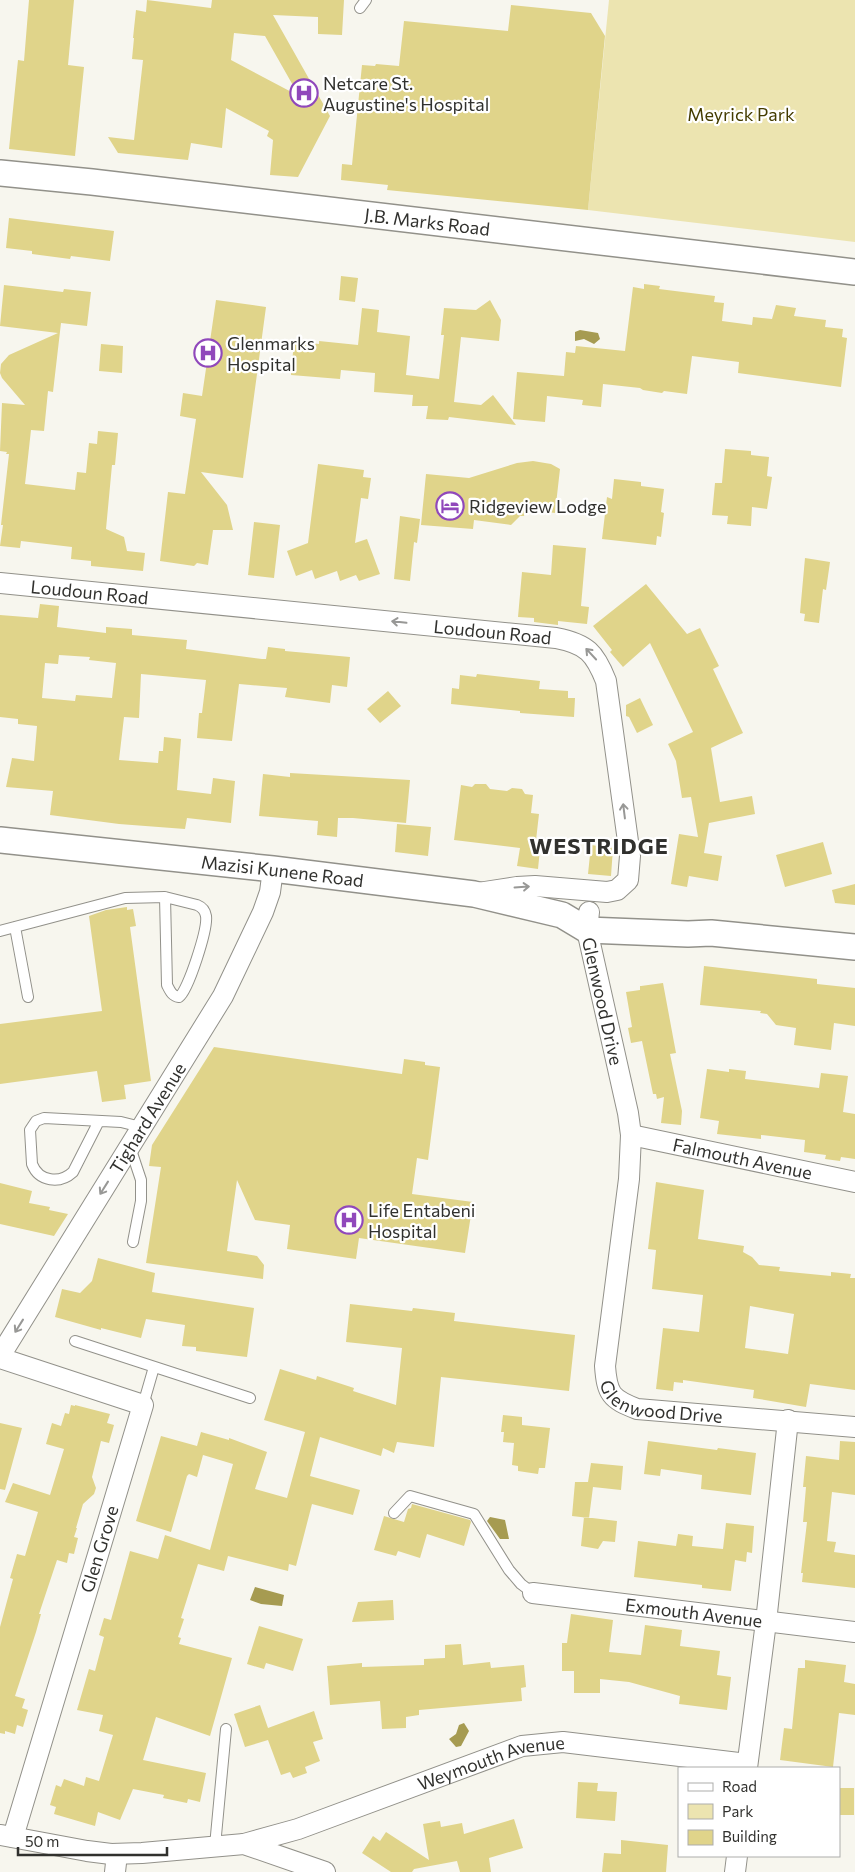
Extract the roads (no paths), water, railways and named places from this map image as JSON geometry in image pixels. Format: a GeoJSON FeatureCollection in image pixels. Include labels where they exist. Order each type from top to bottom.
{"type":"FeatureCollection","features":[{"type":"Feature","properties":{"kind":"street","name":"J.B. Marks Road"},"geometry":{"type":"LineString","coordinates":[[0,173],[92,182],[855,272]]}},
{"type":"Feature","properties":{"kind":"street","name":"Loudoun Road"},"geometry":{"type":"LineString","coordinates":[[0,583],[556,638],[579,643],[598,662],[606,681],[630,856],[628,880],[617,890],[607,892],[535,886],[474,894]]}},
{"type":"Feature","properties":{"kind":"street","name":"Mazisi Kunene Road"},"geometry":{"type":"LineString","coordinates":[[0,840],[273,869],[474,894],[588,921],[688,924],[711,932],[855,947]]}},
{"type":"Feature","properties":{"kind":"street","name":"Tighard Avenue"},"geometry":{"type":"LineString","coordinates":[[0,1357],[223,996],[263,912],[270,892],[273,869]]}},
{"type":"Feature","properties":{"kind":"street","name":"Glenwood Drive"},"geometry":{"type":"LineString","coordinates":[[588,921],[628,1113],[630,1135],[629,1179],[605,1366],[606,1385],[618,1402],[637,1409],[855,1427]]}},
{"type":"Feature","properties":{"kind":"street","name":"Falmouth Avenue"},"geometry":{"type":"LineString","coordinates":[[630,1135],[855,1182]]}},
{"type":"Feature","properties":{"kind":"street"},"geometry":{"type":"LineString","coordinates":[[0,1357],[143,1405]]}},
{"type":"Feature","properties":{"kind":"street","name":"Glen Grove"},"geometry":{"type":"LineString","coordinates":[[7,1836],[143,1405]]}},
{"type":"Feature","properties":{"kind":"street"},"geometry":{"type":"LineString","coordinates":[[747,1766],[766,1622],[788,1420]]}},
{"type":"Feature","properties":{"kind":"street","name":"Exmouth Avenue"},"geometry":{"type":"LineString","coordinates":[[533,1593],[855,1632]]}},
{"type":"Feature","properties":{"kind":"street","name":"Weymouth Avenue"},"geometry":{"type":"LineString","coordinates":[[244,1844],[298,1829],[522,1746],[563,1742],[747,1766]]}},
{"type":"Feature","properties":{"kind":"street"},"geometry":{"type":"LineString","coordinates":[[7,1836],[87,1851],[116,1863],[215,1846],[244,1844],[324,1872]]}},
{"type":"Feature","properties":{"kind":"street"},"geometry":{"type":"LineString","coordinates":[[735,1872],[737,1857]]}},
{"type":"Feature","properties":{"kind":"lane"},"geometry":{"type":"LineString","coordinates":[[0,931],[125,898],[164,897],[197,904],[202,907],[206,915],[202,938],[188,984],[183,994],[179,997],[170,992],[167,985],[164,897]]}},
{"type":"Feature","properties":{"kind":"lane"},"geometry":{"type":"LineString","coordinates":[[15,927],[28,997]]}},
{"type":"Feature","properties":{"kind":"lane"},"geometry":{"type":"LineString","coordinates":[[100,1121],[73,1172],[68,1176],[59,1180],[51,1180],[34,1169],[30,1130],[36,1121],[44,1118],[120,1122],[141,1127]]}},
{"type":"Feature","properties":{"kind":"lane"},"geometry":{"type":"LineString","coordinates":[[130,1146],[141,1180],[140,1202],[133,1242]]}},
{"type":"Feature","properties":{"kind":"lane"},"geometry":{"type":"LineString","coordinates":[[75,1341],[250,1398]]}},
{"type":"Feature","properties":{"kind":"lane"},"geometry":{"type":"LineString","coordinates":[[143,1405],[154,1367]]}},
{"type":"Feature","properties":{"kind":"lane"},"geometry":{"type":"LineString","coordinates":[[394,1513],[410,1496],[474,1514],[509,1570],[521,1584],[533,1593]]}},
{"type":"Feature","properties":{"kind":"lane"},"geometry":{"type":"LineString","coordinates":[[215,1846],[226,1730]]}},
{"type":"Feature","properties":{"kind":"place","name":"Netcare St. Augustine's Hospital"},"geometry":{"type":"Point","coordinates":[304,93]}},
{"type":"Feature","properties":{"kind":"place","name":"Glenmarks Hospital"},"geometry":{"type":"Point","coordinates":[208,353]}},
{"type":"Feature","properties":{"kind":"place","name":"Ridgeview Lodge"},"geometry":{"type":"Point","coordinates":[450,506]}},
{"type":"Feature","properties":{"kind":"place","name":"Life Entabeni Hospital"},"geometry":{"type":"Point","coordinates":[349,1220]}},
{"type":"Feature","properties":{"kind":"district","name":"WESTRIDGE"},"geometry":{"type":"Point","coordinates":[599,845]}},
{"type":"Feature","properties":{"kind":"park label","name":"Meyrick Park"},"geometry":{"type":"Point","coordinates":[741,114]}}]}
